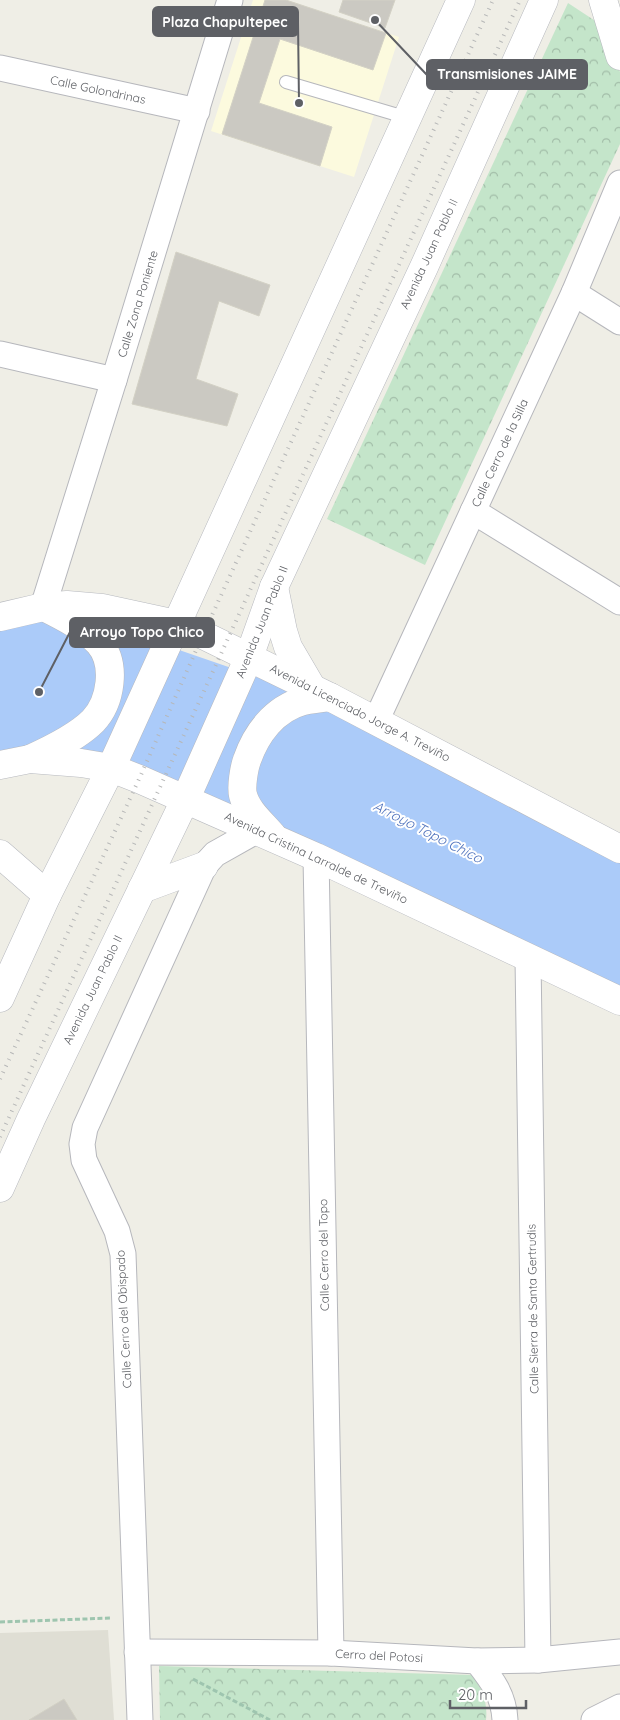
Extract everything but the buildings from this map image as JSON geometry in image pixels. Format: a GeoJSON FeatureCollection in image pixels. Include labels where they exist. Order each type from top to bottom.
{"type":"FeatureCollection","features":[{"type":"Feature","properties":{"kind":"main road"},"geometry":{"type":"LineString","coordinates":[[0,998],[47,895],[114,761],[461,0]]}},
{"type":"Feature","properties":{"kind":"main road","name":"Avenida Juan Pablo II"},"geometry":{"type":"LineString","coordinates":[[0,1188],[188,792],[246,665],[274,587],[424,267],[544,0]]}},
{"type":"Feature","properties":{"kind":"main road"},"geometry":{"type":"LineString","coordinates":[[609,8],[620,56]]}},
{"type":"Feature","properties":{"kind":"main road"},"geometry":{"type":"LineString","coordinates":[[261,828],[242,794],[244,768],[252,745],[266,724],[283,710],[315,695],[288,647],[274,587]]}},
{"type":"Feature","properties":{"kind":"main road","name":"Avenida Licenciado Jorge A. Treviño"},"geometry":{"type":"LineString","coordinates":[[0,617],[43,607],[67,605],[102,608],[173,630],[203,635],[246,665],[376,721],[620,849]]}},
{"type":"Feature","properties":{"kind":"main road"},"geometry":{"type":"LineString","coordinates":[[30,759],[58,746],[92,722],[104,707],[110,688],[107,660],[100,644],[68,619],[43,607]]}},
{"type":"Feature","properties":{"kind":"main road","name":"Avenida Cristina Larralde de Treviño"},"geometry":{"type":"LineString","coordinates":[[0,765],[30,759],[81,763],[114,761],[188,792],[316,857],[620,1001]]}},
{"type":"Feature","properties":{"kind":"main road"},"geometry":{"type":"LineString","coordinates":[[0,854],[47,895]]}},
{"type":"Feature","properties":{"kind":"main road"},"geometry":{"type":"LineString","coordinates":[[142,889],[204,866]]}},
{"type":"Feature","properties":{"kind":"street","name":"Calle Zona Poniente"},"geometry":{"type":"LineString","coordinates":[[43,607],[230,0]]}},
{"type":"Feature","properties":{"kind":"street","name":"Calle Golondrinas"},"geometry":{"type":"LineString","coordinates":[[0,68],[197,111]]}},
{"type":"Feature","properties":{"kind":"street","name":"Calle Cerro de la Silla"},"geometry":{"type":"LineString","coordinates":[[376,721],[574,293],[620,183]]}},
{"type":"Feature","properties":{"kind":"street"},"geometry":{"type":"LineString","coordinates":[[574,293],[620,322]]}},
{"type":"Feature","properties":{"kind":"street"},"geometry":{"type":"LineString","coordinates":[[0,354],[114,380]]}},
{"type":"Feature","properties":{"kind":"street"},"geometry":{"type":"LineString","coordinates":[[473,511],[620,602]]}},
{"type":"Feature","properties":{"kind":"street","name":"Calle Cerro del Obispado"},"geometry":{"type":"LineString","coordinates":[[140,1720],[123,1254],[117,1231],[84,1160],[82,1144],[85,1128],[204,866],[215,854],[261,828]]}},
{"type":"Feature","properties":{"kind":"street","name":"Calle Cerro del Topo"},"geometry":{"type":"LineString","coordinates":[[316,857],[331,1653]]}},
{"type":"Feature","properties":{"kind":"street","name":"Calle Sierra de Santa Gertrudis"},"geometry":{"type":"LineString","coordinates":[[528,958],[538,1660]]}},
{"type":"Feature","properties":{"kind":"street","name":"Cerro del Potosi"},"geometry":{"type":"LineString","coordinates":[[137,1652],[331,1653],[477,1661],[538,1660],[620,1652]]}},
{"type":"Feature","properties":{"kind":"street"},"geometry":{"type":"LineString","coordinates":[[477,1661],[500,1694],[505,1720]]}},
{"type":"Feature","properties":{"kind":"street"},"geometry":{"type":"LineString","coordinates":[[594,1720],[620,1707]]}},
{"type":"Feature","properties":{"kind":"lane"},"geometry":{"type":"LineString","coordinates":[[286,82],[408,118]]}},
{"type":"Feature","properties":{"kind":"path"},"geometry":{"type":"LineString","coordinates":[[0,1622],[136,1618]]}},
{"type":"Feature","properties":{"kind":"path"},"geometry":{"type":"LineString","coordinates":[[186,1675],[270,1720]]}},
{"type":"Feature","properties":{"kind":"shaded area"},"geometry":{"type":"Polygon","coordinates":[[[253,0],[286,0],[399,37],[354,177],[211,131],[253,0]]]}},
{"type":"Feature","properties":{"kind":"shaded area"},"geometry":{"type":"Polygon","coordinates":[[[108,1630],[114,1720],[0,1720],[0,1633],[108,1630]]]}},
{"type":"Feature","properties":{"kind":"green space"},"geometry":{"type":"Polygon","coordinates":[[[568,3],[603,26],[620,72],[620,144],[425,565],[327,519],[568,3]]]}},
{"type":"Feature","properties":{"kind":"green space"},"geometry":{"type":"Polygon","coordinates":[[[159,1666],[473,1675],[484,1696],[486,1720],[160,1720],[159,1666]]]}},
{"type":"Feature","properties":{"kind":"water"},"geometry":{"type":"Polygon","coordinates":[[[68,619],[124,631],[243,672],[375,721],[620,849],[620,1001],[275,838],[117,753],[0,765],[0,620],[68,619]]]}},
{"type":"Feature","properties":{"kind":"railway"},"geometry":{"type":"LineString","coordinates":[[0,1079],[140,777],[493,0]]}},
{"type":"Feature","properties":{"kind":"railway"},"geometry":{"type":"LineString","coordinates":[[0,1137],[520,0]]}},
{"type":"Feature","properties":{"kind":"place","name":"Transmisiones JAIME"},"geometry":{"type":"Point","coordinates":[375,20]}},
{"type":"Feature","properties":{"kind":"place","name":"Plaza Chapultepec"},"geometry":{"type":"Point","coordinates":[299,103]}},
{"type":"Feature","properties":{"kind":"place","name":"Arroyo Topo Chico"},"geometry":{"type":"Point","coordinates":[39,692]}}]}
